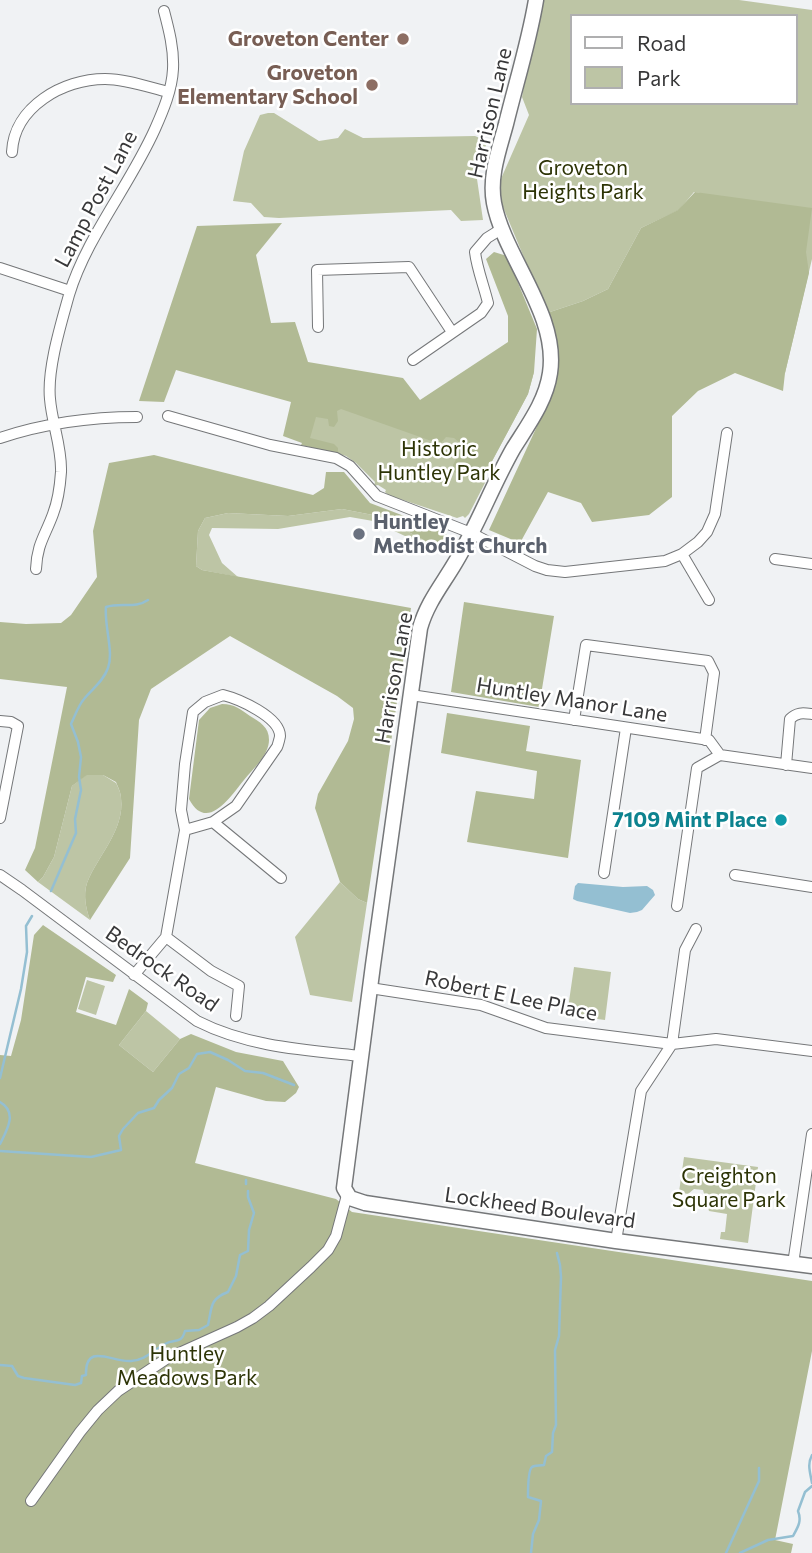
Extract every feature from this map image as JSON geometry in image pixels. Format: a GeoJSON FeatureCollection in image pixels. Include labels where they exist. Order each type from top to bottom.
{"type":"FeatureCollection","features":[{"type":"Feature","properties":{"kind":"street","name":"Harrison Lane"},"geometry":{"type":"LineString","coordinates":[[347,1195],[344,1183],[423,618],[540,403],[551,366],[550,347],[543,322],[494,203],[494,175],[536,0]]}},
{"type":"Feature","properties":{"kind":"street","name":"Lamp Post Lane"},"geometry":{"type":"LineString","coordinates":[[36,569],[40,542],[52,518],[58,495],[61,462],[50,400],[51,374],[60,331],[70,291],[94,239],[131,176],[163,111],[173,72],[173,56],[163,11]]}},
{"type":"Feature","properties":{"kind":"street"},"geometry":{"type":"LineString","coordinates":[[12,152],[16,130],[31,110],[47,96],[73,83],[114,79],[168,92]]}},
{"type":"Feature","properties":{"kind":"street"},"geometry":{"type":"LineString","coordinates":[[413,360],[481,313],[488,303],[475,252],[487,238],[503,228]]}},
{"type":"Feature","properties":{"kind":"street"},"geometry":{"type":"LineString","coordinates":[[318,327],[317,270],[409,267],[452,332]]}},
{"type":"Feature","properties":{"kind":"street"},"geometry":{"type":"LineString","coordinates":[[0,268],[70,291]]}},
{"type":"Feature","properties":{"kind":"street"},"geometry":{"type":"LineString","coordinates":[[168,416],[270,445],[336,458],[350,466],[377,496],[471,533],[536,566],[552,571],[572,572],[665,561],[682,554],[698,542],[715,514],[727,433]]}},
{"type":"Feature","properties":{"kind":"street"},"geometry":{"type":"LineString","coordinates":[[0,438],[55,424],[94,418],[137,417]]}},
{"type":"Feature","properties":{"kind":"street"},"geometry":{"type":"LineString","coordinates":[[682,554],[709,600]]}},
{"type":"Feature","properties":{"kind":"street"},"geometry":{"type":"LineString","coordinates":[[775,559],[812,564]]}},
{"type":"Feature","properties":{"kind":"street"},"geometry":{"type":"LineString","coordinates":[[574,720],[586,645],[708,661],[714,673],[705,740],[709,740],[720,755]]}},
{"type":"Feature","properties":{"kind":"street"},"geometry":{"type":"LineString","coordinates":[[134,975],[166,937],[185,830],[181,810],[193,712],[205,702],[223,695],[239,700],[273,720],[280,736],[277,747],[236,806],[213,822],[185,830]]}},
{"type":"Feature","properties":{"kind":"street","name":"Huntley Manor Lane"},"geometry":{"type":"LineString","coordinates":[[411,695],[705,740]]}},
{"type":"Feature","properties":{"kind":"street"},"geometry":{"type":"LineString","coordinates":[[786,765],[790,719],[801,713],[812,714]]}},
{"type":"Feature","properties":{"kind":"street"},"geometry":{"type":"LineString","coordinates":[[0,721],[18,726],[0,818]]}},
{"type":"Feature","properties":{"kind":"street"},"geometry":{"type":"LineString","coordinates":[[604,873],[626,728]]}},
{"type":"Feature","properties":{"kind":"street"},"geometry":{"type":"LineString","coordinates":[[677,906],[697,768],[720,755],[812,768]]}},
{"type":"Feature","properties":{"kind":"street"},"geometry":{"type":"LineString","coordinates":[[213,822],[281,878]]}},
{"type":"Feature","properties":{"kind":"street","name":"Bedrock Road"},"geometry":{"type":"LineString","coordinates":[[0,875],[197,1021],[234,1037],[257,1043],[361,1056]]}},
{"type":"Feature","properties":{"kind":"street"},"geometry":{"type":"LineString","coordinates":[[735,875],[812,887]]}},
{"type":"Feature","properties":{"kind":"street"},"geometry":{"type":"LineString","coordinates":[[616,1241],[641,1091],[672,1044],[685,950],[696,929]]}},
{"type":"Feature","properties":{"kind":"street"},"geometry":{"type":"LineString","coordinates":[[166,937],[211,971],[239,986],[236,1016]]}},
{"type":"Feature","properties":{"kind":"street","name":"Robert E Lee Place"},"geometry":{"type":"LineString","coordinates":[[370,988],[481,1004],[545,1028],[672,1044],[716,1039],[812,1051]]}},
{"type":"Feature","properties":{"kind":"street"},"geometry":{"type":"LineString","coordinates":[[793,1264],[812,1134]]}},
{"type":"Feature","properties":{"kind":"street"},"geometry":{"type":"LineString","coordinates":[[31,1502],[80,1432],[118,1391],[166,1359],[253,1318],[311,1267],[328,1250],[336,1236],[347,1195]]}},
{"type":"Feature","properties":{"kind":"street","name":"Lockheed Boulevard"},"geometry":{"type":"LineString","coordinates":[[347,1195],[353,1200],[365,1203],[616,1241],[812,1266]]}},
{"type":"Feature","properties":{"kind":"green space","name":"Groveton Heights Park"},"geometry":{"type":"Polygon","coordinates":[[[540,0],[739,0],[812,10],[812,259],[785,373],[700,193],[694,192],[679,210],[641,228],[608,289],[547,313],[498,195],[500,181],[529,115],[522,97],[540,0]]]}},
{"type":"Feature","properties":{"kind":"green space"},"geometry":{"type":"Polygon","coordinates":[[[274,113],[319,141],[338,138],[345,129],[363,138],[475,136],[487,141],[477,179],[483,220],[461,221],[451,210],[264,217],[251,203],[233,201],[244,151],[260,115],[274,113]]]}},
{"type":"Feature","properties":{"kind":"green space"},"geometry":{"type":"Polygon","coordinates":[[[695,192],[812,208],[806,252],[809,273],[783,391],[735,373],[698,391],[672,416],[672,497],[649,515],[592,522],[581,503],[548,492],[520,543],[489,530],[551,396],[558,370],[558,353],[547,313],[608,289],[641,228],[678,210],[695,192]]]}},
{"type":"Feature","properties":{"kind":"green space"},"geometry":{"type":"Polygon","coordinates":[[[282,223],[256,255],[271,323],[295,322],[308,362],[403,378],[420,400],[508,342],[508,316],[486,259],[494,252],[507,256],[537,329],[534,372],[528,394],[483,478],[462,476],[454,472],[453,465],[461,450],[460,443],[454,438],[446,437],[440,444],[341,409],[337,411],[338,421],[334,427],[329,426],[328,419],[316,417],[310,438],[334,444],[338,448],[338,454],[301,445],[302,443],[283,436],[291,402],[176,370],[164,402],[139,401],[197,226],[282,223]]]}},
{"type":"Feature","properties":{"kind":"green space","name":"Historic Huntley Park"},"geometry":{"type":"Polygon","coordinates":[[[534,372],[528,394],[465,518],[457,518],[388,495],[386,490],[378,485],[374,486],[375,482],[346,456],[303,443],[317,388],[444,416],[534,372]]]}},
{"type":"Feature","properties":{"kind":"green space"},"geometry":{"type":"Polygon","coordinates":[[[154,455],[313,495],[324,488],[326,472],[344,472],[370,503],[441,530],[448,536],[447,542],[439,548],[378,516],[342,509],[288,516],[228,513],[205,518],[198,531],[196,566],[202,570],[411,608],[367,903],[358,899],[340,882],[315,808],[318,794],[348,741],[354,719],[353,708],[337,696],[230,636],[151,689],[139,720],[130,858],[90,920],[85,892],[87,883],[119,821],[120,794],[116,782],[103,775],[87,775],[72,786],[54,857],[43,877],[38,882],[25,870],[35,848],[67,687],[0,679],[0,622],[61,623],[71,615],[97,577],[93,531],[109,463],[154,455]]]}},
{"type":"Feature","properties":{"kind":"green space"},"geometry":{"type":"Polygon","coordinates":[[[342,509],[378,516],[439,548],[422,544],[373,521],[350,517],[278,529],[212,528],[209,535],[222,563],[238,577],[202,570],[196,566],[198,531],[205,518],[228,513],[288,516],[342,509]]]}},
{"type":"Feature","properties":{"kind":"green space"},"geometry":{"type":"Polygon","coordinates":[[[464,602],[554,616],[539,707],[451,692],[464,602]]]}},
{"type":"Feature","properties":{"kind":"green space"},"geometry":{"type":"Polygon","coordinates":[[[222,704],[237,707],[266,728],[268,746],[260,762],[225,802],[218,809],[203,813],[196,809],[189,799],[199,720],[210,708],[222,704]]]}},
{"type":"Feature","properties":{"kind":"green space"},"geometry":{"type":"Polygon","coordinates":[[[447,713],[530,726],[526,751],[581,760],[568,858],[467,842],[476,791],[534,799],[537,771],[441,753],[447,713]]]}},
{"type":"Feature","properties":{"kind":"green space"},"geometry":{"type":"Polygon","coordinates":[[[86,775],[103,775],[116,783],[121,798],[115,832],[87,883],[86,902],[90,920],[38,882],[54,857],[72,786],[86,775]]]}},
{"type":"Feature","properties":{"kind":"green space"},"geometry":{"type":"Polygon","coordinates":[[[340,882],[358,899],[367,903],[352,1002],[310,995],[295,937],[340,882]]]}},
{"type":"Feature","properties":{"kind":"green space","name":"Huntley Meadows Park"},"geometry":{"type":"Polygon","coordinates":[[[43,925],[116,975],[113,982],[86,977],[76,1012],[116,1025],[129,989],[148,1003],[146,1011],[119,1045],[153,1072],[180,1039],[191,1034],[236,1052],[283,1061],[299,1087],[285,1102],[266,1101],[216,1087],[195,1163],[336,1199],[352,1212],[812,1281],[812,1351],[775,1540],[793,1544],[791,1553],[0,1553],[0,1055],[11,1056],[21,1020],[34,935],[43,925]]]}},
{"type":"Feature","properties":{"kind":"green space"},"geometry":{"type":"Polygon","coordinates":[[[574,967],[611,972],[605,1020],[567,1015],[574,967]]]}},
{"type":"Feature","properties":{"kind":"green space"},"geometry":{"type":"Polygon","coordinates":[[[87,980],[105,986],[96,1015],[78,1009],[87,980]]]}},
{"type":"Feature","properties":{"kind":"green space"},"geometry":{"type":"Polygon","coordinates":[[[146,1011],[180,1039],[153,1072],[119,1045],[146,1011]]]}},
{"type":"Feature","properties":{"kind":"green space","name":"Creighton Square Park"},"geometry":{"type":"Polygon","coordinates":[[[684,1157],[758,1167],[748,1243],[720,1239],[721,1232],[725,1232],[727,1214],[709,1211],[703,1190],[694,1189],[688,1194],[679,1192],[684,1157]]]}},
{"type":"Feature","properties":{"kind":"water"},"geometry":{"type":"Polygon","coordinates":[[[578,883],[647,886],[655,895],[642,910],[630,913],[573,899],[578,883]]]}},
{"type":"Feature","properties":{"kind":"waterway"},"geometry":{"type":"LineString","coordinates":[[51,891],[76,833],[75,819],[81,790],[81,757],[71,724],[82,702],[103,677],[110,662],[106,607],[138,604],[148,600]]}},
{"type":"Feature","properties":{"kind":"waterway"},"geometry":{"type":"LineString","coordinates":[[0,1078],[21,989],[27,952],[26,926],[32,916]]}},
{"type":"Feature","properties":{"kind":"waterway"},"geometry":{"type":"LineString","coordinates":[[0,1151],[91,1157],[121,1150],[119,1136],[123,1129],[138,1113],[154,1108],[172,1088],[179,1074],[189,1068],[197,1054],[210,1052],[245,1071],[263,1073],[294,1085]]}},
{"type":"Feature","properties":{"kind":"waterway"},"geometry":{"type":"LineString","coordinates":[[0,1102],[10,1116],[0,1144]]}},
{"type":"Feature","properties":{"kind":"waterway"},"geometry":{"type":"LineString","coordinates":[[0,1365],[12,1366],[18,1376],[24,1378],[75,1385],[81,1383],[90,1359],[95,1356],[124,1361],[136,1360],[169,1342],[180,1340],[185,1331],[199,1330],[208,1325],[214,1301],[228,1292],[236,1276],[240,1255],[248,1251],[249,1230],[254,1213],[248,1191]]}},
{"type":"Feature","properties":{"kind":"waterway"},"geometry":{"type":"LineString","coordinates":[[531,1553],[541,1501],[528,1497],[528,1481],[533,1466],[544,1465],[546,1456],[552,1452],[556,1425],[555,1350],[559,1336],[561,1277],[557,1253]]}},
{"type":"Feature","properties":{"kind":"waterway"},"geometry":{"type":"LineString","coordinates":[[812,1455],[809,1465],[812,1483]]}},
{"type":"Feature","properties":{"kind":"waterway"},"geometry":{"type":"LineString","coordinates":[[726,1553],[759,1481],[759,1468]]}},
{"type":"Feature","properties":{"kind":"waterway"},"geometry":{"type":"LineString","coordinates":[[740,1553],[768,1540],[793,1536],[799,1524],[798,1511],[805,1492],[812,1486]]}},
{"type":"Feature","properties":{"kind":"place","name":"Groveton Center"},"geometry":{"type":"Point","coordinates":[403,39]}},
{"type":"Feature","properties":{"kind":"place","name":"Groveton Elementary School"},"geometry":{"type":"Point","coordinates":[372,85]}},
{"type":"Feature","properties":{"kind":"place","name":"Huntley Methodist Church"},"geometry":{"type":"Point","coordinates":[359,534]}},
{"type":"Feature","properties":{"kind":"place","name":"7109 Mint Place"},"geometry":{"type":"Point","coordinates":[781,820]}}]}
